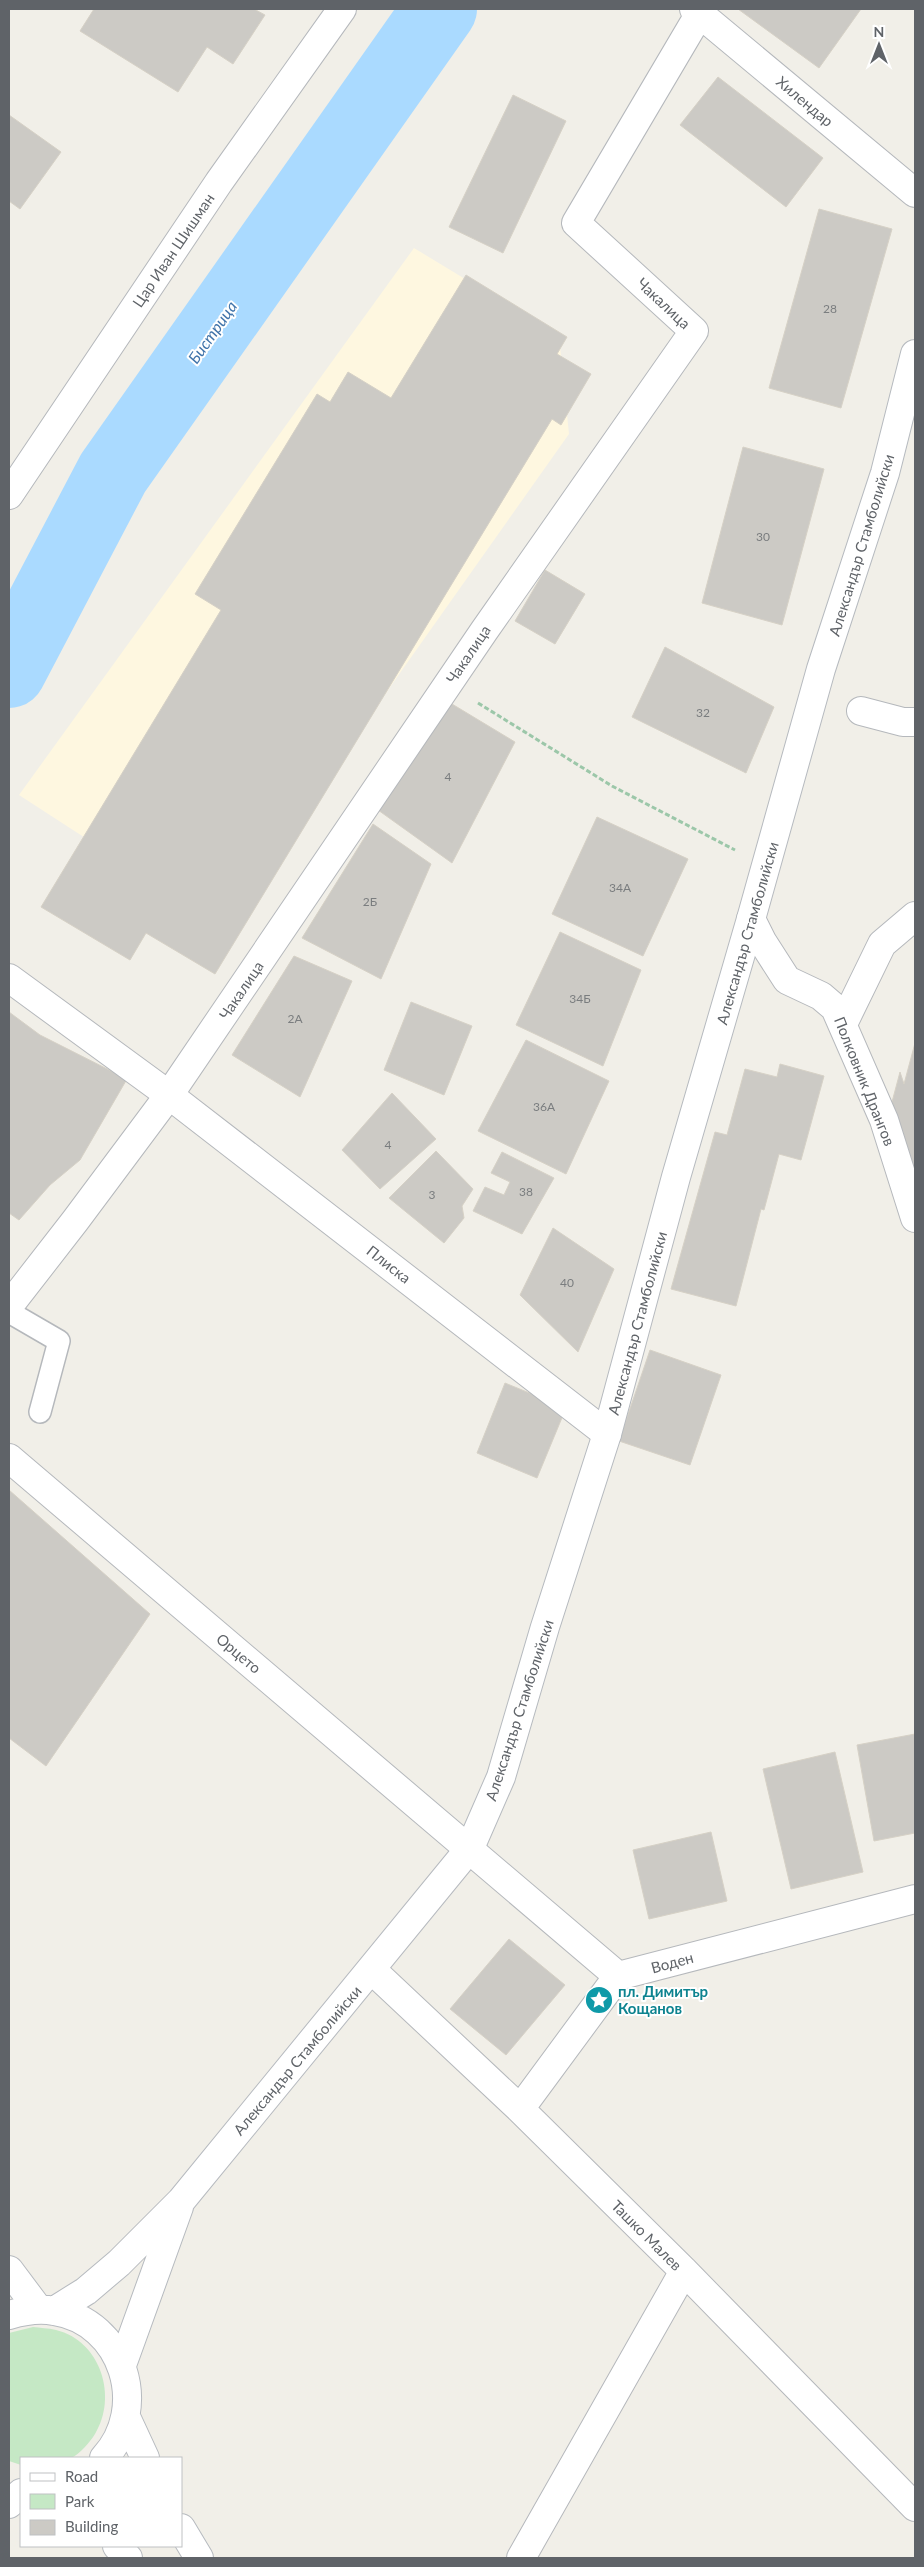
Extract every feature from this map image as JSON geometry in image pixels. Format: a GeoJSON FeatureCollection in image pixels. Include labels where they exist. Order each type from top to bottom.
{"type":"FeatureCollection","features":[{"type":"Feature","properties":{"kind":"street","name":"Цар Иван Шишман"},"geometry":{"type":"LineString","coordinates":[[9,495],[218,182],[342,9]]}},
{"type":"Feature","properties":{"kind":"street","name":"Хилендар"},"geometry":{"type":"LineString","coordinates":[[697,11],[915,193]]}},
{"type":"Feature","properties":{"kind":"street","name":"Чакалица"},"geometry":{"type":"LineString","coordinates":[[9,1306],[169,1094],[447,685],[694,331],[576,223],[697,11]]}},
{"type":"Feature","properties":{"kind":"street","name":"Александър Стамболийски"},"geometry":{"type":"LineString","coordinates":[[46,2310],[86,2291],[119,2263],[181,2201],[470,1848],[501,1777],[545,1627],[607,1434],[676,1177],[752,919],[821,670],[885,473],[915,354]]}},
{"type":"Feature","properties":{"kind":"street"},"geometry":{"type":"LineString","coordinates":[[861,711],[903,722],[915,722]]}},
{"type":"Feature","properties":{"kind":"street"},"geometry":{"type":"LineString","coordinates":[[843,1024],[882,944],[915,916]]}},
{"type":"Feature","properties":{"kind":"street","name":"Полковник Дрангов"},"geometry":{"type":"LineString","coordinates":[[752,919],[762,941],[787,980],[821,996],[835,1008],[884,1120],[915,1218]]}},
{"type":"Feature","properties":{"kind":"street","name":"Плиска"},"geometry":{"type":"LineString","coordinates":[[9,978],[169,1094],[607,1434]]}},
{"type":"Feature","properties":{"kind":"street","name":"Орцето"},"geometry":{"type":"LineString","coordinates":[[9,1458],[470,1848]]}},
{"type":"Feature","properties":{"kind":"street"},"geometry":{"type":"LineString","coordinates":[[470,1848],[618,1976],[520,2109]]}},
{"type":"Feature","properties":{"kind":"street","name":"Воден"},"geometry":{"type":"LineString","coordinates":[[618,1976],[915,1899]]}},
{"type":"Feature","properties":{"kind":"street","name":"Ташко Малев"},"geometry":{"type":"LineString","coordinates":[[372,1970],[520,2109],[684,2272],[915,2507]]}},
{"type":"Feature","properties":{"kind":"street","name":"Александър Стамболийски"},"geometry":{"type":"LineString","coordinates":[[122,2365],[181,2201]]}},
{"type":"Feature","properties":{"kind":"street"},"geometry":{"type":"LineString","coordinates":[[9,2270],[46,2310]]}},
{"type":"Feature","properties":{"kind":"street"},"geometry":{"type":"LineString","coordinates":[[521,2558],[684,2272]]}},
{"type":"Feature","properties":{"kind":"street"},"geometry":{"type":"LineString","coordinates":[[9,2315],[46,2310],[90,2325],[109,2343],[122,2365],[128,2390],[126,2417],[117,2441],[105,2457]]}},
{"type":"Feature","properties":{"kind":"street"},"geometry":{"type":"LineString","coordinates":[[126,2417],[145,2457]]}},
{"type":"Feature","properties":{"kind":"street"},"geometry":{"type":"LineString","coordinates":[[9,2504],[20,2494]]}},
{"type":"Feature","properties":{"kind":"street"},"geometry":{"type":"LineString","coordinates":[[182,2530],[199,2558]]}},
{"type":"Feature","properties":{"kind":"street"},"geometry":{"type":"LineString","coordinates":[[119,2547],[128,2558]]}},
{"type":"Feature","properties":{"kind":"lane"},"geometry":{"type":"LineString","coordinates":[[9,1312],[58,1342],[40,1412]]}},
{"type":"Feature","properties":{"kind":"path"},"geometry":{"type":"LineString","coordinates":[[447,685],[612,786],[766,867]]}},
{"type":"Feature","properties":{"kind":"shaded area"},"geometry":{"type":"Polygon","coordinates":[[[414,248],[559,336],[569,434],[221,926],[19,795],[414,248]]]}},
{"type":"Feature","properties":{"kind":"green space"},"geometry":{"type":"Polygon","coordinates":[[[33,2327],[56,2330],[72,2336],[94,2358],[101,2372],[105,2388],[105,2404],[102,2419],[88,2444],[73,2457],[20,2457],[20,2465],[9,2461],[9,2333],[33,2327]]]}},
{"type":"Feature","properties":{"kind":"building"},"geometry":{"type":"Polygon","coordinates":[[[94,9],[254,9],[265,15],[233,64],[207,47],[178,92],[80,31],[94,9]]]}},
{"type":"Feature","properties":{"kind":"building"},"geometry":{"type":"Polygon","coordinates":[[[738,9],[861,9],[819,68],[738,9]]]}},
{"type":"Feature","properties":{"kind":"building"},"geometry":{"type":"Polygon","coordinates":[[[718,77],[823,158],[786,207],[680,125],[718,77]]]}},
{"type":"Feature","properties":{"kind":"building"},"geometry":{"type":"Polygon","coordinates":[[[513,95],[566,121],[503,253],[449,227],[513,95]]]}},
{"type":"Feature","properties":{"kind":"building"},"geometry":{"type":"Polygon","coordinates":[[[9,115],[61,152],[20,209],[9,201],[9,115]]]}},
{"type":"Feature","properties":{"kind":"building"},"geometry":{"type":"Polygon","coordinates":[[[819,209],[892,229],[841,408],[769,388],[819,209]]]}},
{"type":"Feature","properties":{"kind":"building"},"geometry":{"type":"Polygon","coordinates":[[[466,275],[567,337],[557,354],[591,374],[561,425],[552,419],[215,974],[146,933],[130,960],[41,907],[221,610],[195,594],[317,394],[330,402],[348,372],[391,398],[466,275]]]}},
{"type":"Feature","properties":{"kind":"building"},"geometry":{"type":"Polygon","coordinates":[[[743,447],[824,469],[782,625],[702,603],[743,447]]]}},
{"type":"Feature","properties":{"kind":"building"},"geometry":{"type":"Polygon","coordinates":[[[545,570],[585,594],[555,644],[515,621],[545,570]]]}},
{"type":"Feature","properties":{"kind":"building"},"geometry":{"type":"Polygon","coordinates":[[[665,647],[774,707],[746,773],[632,717],[665,647]]]}},
{"type":"Feature","properties":{"kind":"building"},"geometry":{"type":"Polygon","coordinates":[[[447,701],[515,742],[452,863],[378,810],[447,701]]]}},
{"type":"Feature","properties":{"kind":"building"},"geometry":{"type":"Polygon","coordinates":[[[597,817],[688,859],[643,956],[552,914],[597,817]]]}},
{"type":"Feature","properties":{"kind":"building"},"geometry":{"type":"Polygon","coordinates":[[[373,824],[431,864],[381,979],[302,938],[373,824]]]}},
{"type":"Feature","properties":{"kind":"building"},"geometry":{"type":"Polygon","coordinates":[[[560,932],[641,970],[603,1066],[516,1025],[560,932]]]}},
{"type":"Feature","properties":{"kind":"building"},"geometry":{"type":"Polygon","coordinates":[[[294,956],[352,981],[300,1097],[232,1055],[294,956]]]}},
{"type":"Feature","properties":{"kind":"building"},"geometry":{"type":"Polygon","coordinates":[[[411,1002],[472,1026],[444,1095],[384,1070],[411,1002]]]}},
{"type":"Feature","properties":{"kind":"building"},"geometry":{"type":"Polygon","coordinates":[[[9,1012],[40,1035],[127,1079],[80,1160],[50,1185],[19,1220],[9,1213],[9,1012]]]}},
{"type":"Feature","properties":{"kind":"building"},"geometry":{"type":"Polygon","coordinates":[[[526,1040],[609,1081],[566,1174],[478,1131],[526,1040]]]}},
{"type":"Feature","properties":{"kind":"building"},"geometry":{"type":"Polygon","coordinates":[[[915,1043],[915,1187],[892,1102],[900,1072],[904,1084],[915,1043]]]}},
{"type":"Feature","properties":{"kind":"building"},"geometry":{"type":"Polygon","coordinates":[[[780,1064],[824,1076],[801,1160],[779,1154],[764,1210],[761,1209],[736,1306],[671,1289],[715,1132],[727,1135],[745,1069],[777,1077],[780,1064]]]}},
{"type":"Feature","properties":{"kind":"building"},"geometry":{"type":"Polygon","coordinates":[[[392,1093],[436,1139],[380,1189],[342,1150],[392,1093]]]}},
{"type":"Feature","properties":{"kind":"building"},"geometry":{"type":"Polygon","coordinates":[[[436,1151],[473,1189],[462,1206],[464,1218],[444,1243],[389,1198],[436,1151]]]}},
{"type":"Feature","properties":{"kind":"building"},"geometry":{"type":"Polygon","coordinates":[[[502,1152],[554,1178],[522,1234],[473,1211],[485,1187],[504,1195],[510,1182],[491,1173],[502,1152]]]}},
{"type":"Feature","properties":{"kind":"building"},"geometry":{"type":"Polygon","coordinates":[[[553,1228],[614,1269],[578,1352],[520,1295],[553,1228]]]}},
{"type":"Feature","properties":{"kind":"building"},"geometry":{"type":"Polygon","coordinates":[[[650,1350],[721,1375],[690,1465],[619,1441],[650,1350]]]}},
{"type":"Feature","properties":{"kind":"building"},"geometry":{"type":"Polygon","coordinates":[[[505,1383],[566,1408],[537,1478],[477,1453],[505,1383]]]}},
{"type":"Feature","properties":{"kind":"building"},"geometry":{"type":"Polygon","coordinates":[[[9,1490],[150,1614],[46,1766],[9,1738],[9,1490]]]}},
{"type":"Feature","properties":{"kind":"building"},"geometry":{"type":"Polygon","coordinates":[[[915,1734],[915,1833],[874,1841],[857,1745],[915,1734]]]}},
{"type":"Feature","properties":{"kind":"building"},"geometry":{"type":"Polygon","coordinates":[[[835,1752],[863,1872],[791,1889],[763,1769],[835,1752]]]}},
{"type":"Feature","properties":{"kind":"building"},"geometry":{"type":"Polygon","coordinates":[[[711,1832],[727,1901],[649,1919],[633,1850],[711,1832]]]}},
{"type":"Feature","properties":{"kind":"building"},"geometry":{"type":"Polygon","coordinates":[[[509,1939],[565,1985],[506,2055],[450,2009],[509,1939]]]}},
{"type":"Feature","properties":{"kind":"waterway","name":"Бистрица"},"geometry":{"type":"LineString","coordinates":[[9,671],[113,473],[440,9]]}},
{"type":"Feature","properties":{"kind":"place","name":"пл. Димитър Кощанов"},"geometry":{"type":"Point","coordinates":[599,2000]}}]}
